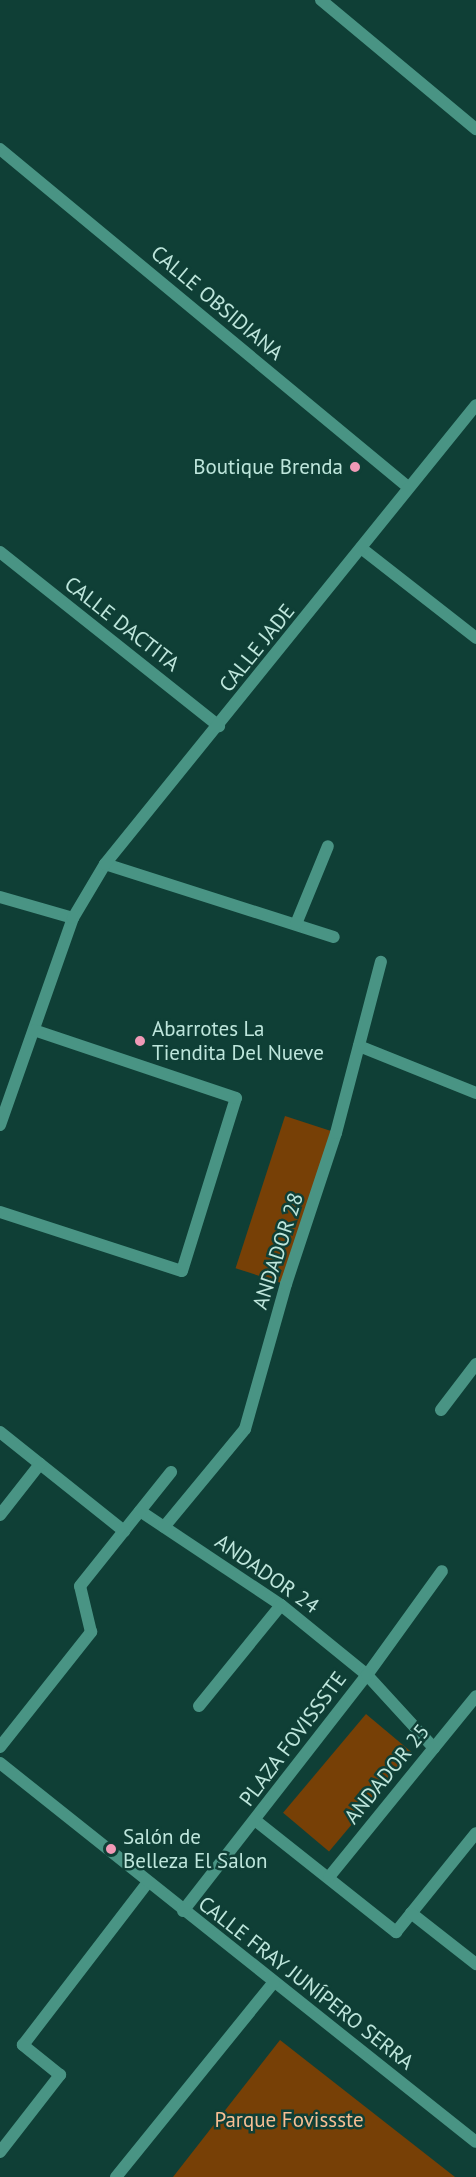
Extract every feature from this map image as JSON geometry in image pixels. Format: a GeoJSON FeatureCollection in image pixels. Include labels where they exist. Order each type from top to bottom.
{"type":"FeatureCollection","features":[{"type":"Feature","properties":{"kind":"street"},"geometry":{"type":"LineString","coordinates":[[321,0],[476,129]]}},
{"type":"Feature","properties":{"kind":"street","name":"CALLE OBSIDIANA"},"geometry":{"type":"LineString","coordinates":[[0,149],[408,487]]}},
{"type":"Feature","properties":{"kind":"street","name":"CALLE JADE"},"geometry":{"type":"LineString","coordinates":[[0,1125],[73,918],[105,864],[219,726],[408,487],[476,405]]}},
{"type":"Feature","properties":{"kind":"street"},"geometry":{"type":"LineString","coordinates":[[361,548],[476,638]]}},
{"type":"Feature","properties":{"kind":"street","name":"CALLE DACTITA"},"geometry":{"type":"LineString","coordinates":[[0,552],[219,726]]}},
{"type":"Feature","properties":{"kind":"street"},"geometry":{"type":"LineString","coordinates":[[296,924],[328,846]]}},
{"type":"Feature","properties":{"kind":"street"},"geometry":{"type":"LineString","coordinates":[[105,864],[334,937]]}},
{"type":"Feature","properties":{"kind":"street"},"geometry":{"type":"LineString","coordinates":[[0,897],[73,918]]}},
{"type":"Feature","properties":{"kind":"street","name":"ANDADOR 28"},"geometry":{"type":"LineString","coordinates":[[164,1527],[245,1429],[359,1046],[381,962]]}},
{"type":"Feature","properties":{"kind":"street"},"geometry":{"type":"LineString","coordinates":[[0,1212],[182,1271],[236,1098],[34,1030]]}},
{"type":"Feature","properties":{"kind":"street"},"geometry":{"type":"LineString","coordinates":[[359,1046],[476,1093]]}},
{"type":"Feature","properties":{"kind":"street"},"geometry":{"type":"LineString","coordinates":[[441,1410],[476,1364]]}},
{"type":"Feature","properties":{"kind":"street"},"geometry":{"type":"LineString","coordinates":[[0,1432],[124,1531]]}},
{"type":"Feature","properties":{"kind":"street"},"geometry":{"type":"LineString","coordinates":[[0,1515],[40,1464]]}},
{"type":"Feature","properties":{"kind":"street"},"geometry":{"type":"LineString","coordinates":[[0,1747],[91,1632],[80,1586],[171,1473]]}},
{"type":"Feature","properties":{"kind":"street","name":"ANDADOR 24"},"geometry":{"type":"LineString","coordinates":[[140,1511],[281,1605],[367,1675],[434,1748]]}},
{"type":"Feature","properties":{"kind":"street","name":"PLAZA FOVISSSTE"},"geometry":{"type":"LineString","coordinates":[[183,1911],[256,1821],[367,1675],[442,1571]]}},
{"type":"Feature","properties":{"kind":"street"},"geometry":{"type":"LineString","coordinates":[[199,1706],[281,1605]]}},
{"type":"Feature","properties":{"kind":"street","name":"ANDADOR 25"},"geometry":{"type":"LineString","coordinates":[[329,1876],[476,1696]]}},
{"type":"Feature","properties":{"kind":"street","name":"CALLE FRAY JUNÍPERO SERRA"},"geometry":{"type":"LineString","coordinates":[[0,1763],[273,1983],[476,2142]]}},
{"type":"Feature","properties":{"kind":"street"},"geometry":{"type":"LineString","coordinates":[[256,1821],[329,1876],[396,1932],[476,1833]]}},
{"type":"Feature","properties":{"kind":"street"},"geometry":{"type":"LineString","coordinates":[[0,2152],[60,2075],[23,2045],[148,1882]]}},
{"type":"Feature","properties":{"kind":"street"},"geometry":{"type":"LineString","coordinates":[[411,1913],[476,1964]]}},
{"type":"Feature","properties":{"kind":"street"},"geometry":{"type":"LineString","coordinates":[[116,2177],[273,1983]]}},
{"type":"Feature","properties":{"kind":"green space"},"geometry":{"type":"Polygon","coordinates":[[[285,1116],[336,1133],[287,1285],[236,1268],[285,1116]]]}},
{"type":"Feature","properties":{"kind":"green space"},"geometry":{"type":"Polygon","coordinates":[[[366,1714],[412,1753],[329,1851],[283,1813],[366,1714]]]}},
{"type":"Feature","properties":{"kind":"green space","name":"Parque Fovissste"},"geometry":{"type":"Polygon","coordinates":[[[280,2040],[455,2177],[173,2177],[280,2040]]]}},
{"type":"Feature","properties":{"kind":"place","name":"Boutique Brenda"},"geometry":{"type":"Point","coordinates":[355,467]}},
{"type":"Feature","properties":{"kind":"place","name":"Abarrotes La Tiendita Del Nueve"},"geometry":{"type":"Point","coordinates":[140,1041]}},
{"type":"Feature","properties":{"kind":"place","name":"Salón de Belleza El Salon"},"geometry":{"type":"Point","coordinates":[111,1849]}}]}
